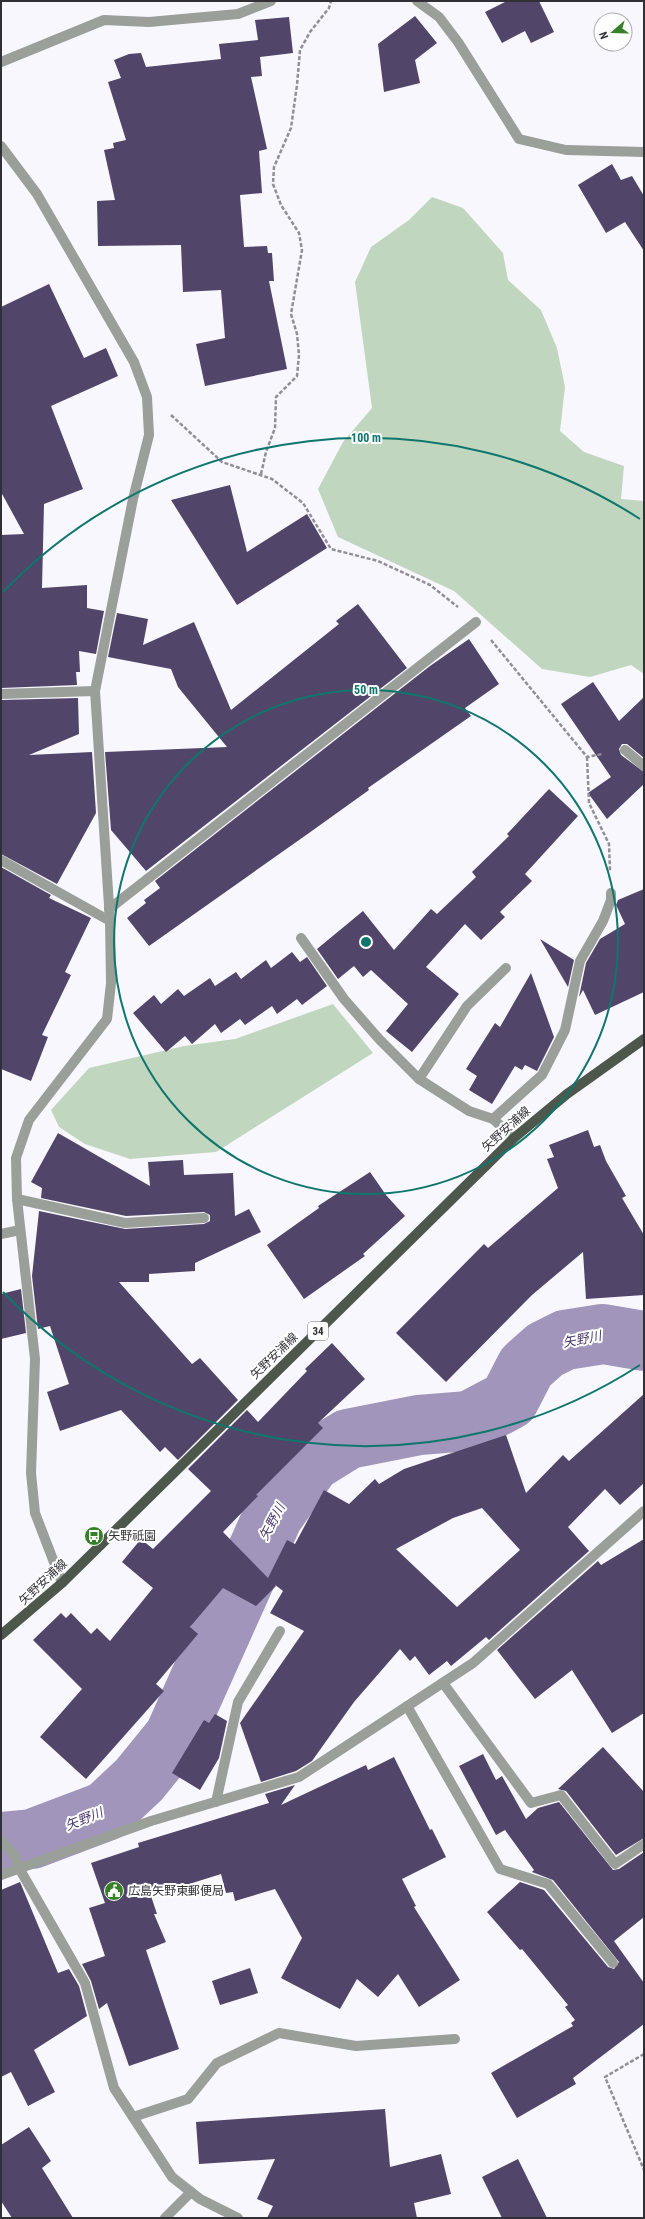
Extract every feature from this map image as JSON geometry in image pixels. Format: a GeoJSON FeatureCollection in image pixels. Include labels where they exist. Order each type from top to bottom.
{"type":"FeatureCollection","features":[{"type":"Feature","properties":{"kind":"main road","name":"矢野安浦線"},"geometry":{"type":"LineString","coordinates":[[1,1635],[62,1583],[514,1138],[568,1094],[644,1039]]}},
{"type":"Feature","properties":{"kind":"street"},"geometry":{"type":"LineString","coordinates":[[1,62],[104,20],[149,22],[238,14],[271,1]]}},
{"type":"Feature","properties":{"kind":"street"},"geometry":{"type":"LineString","coordinates":[[417,1],[438,17],[458,42],[519,139],[566,150],[644,152]]}},
{"type":"Feature","properties":{"kind":"street"},"geometry":{"type":"LineString","coordinates":[[1,146],[37,194],[134,362],[147,397],[149,435],[133,499],[95,691],[110,921],[111,983],[107,1019],[48,1092],[29,1120],[16,1158],[17,1199],[35,1359],[31,1473],[35,1513],[62,1583]]}},
{"type":"Feature","properties":{"kind":"street"},"geometry":{"type":"LineString","coordinates":[[109,909],[476,622]]}},
{"type":"Feature","properties":{"kind":"street"},"geometry":{"type":"LineString","coordinates":[[1,694],[95,691]]}},
{"type":"Feature","properties":{"kind":"street"},"geometry":{"type":"LineString","coordinates":[[624,750],[644,766]]}},
{"type":"Feature","properties":{"kind":"street"},"geometry":{"type":"LineString","coordinates":[[1,860],[110,921]]}},
{"type":"Feature","properties":{"kind":"street"},"geometry":{"type":"LineString","coordinates":[[493,1119],[542,1075],[565,1030],[580,961],[603,921],[611,900],[611,893]]}},
{"type":"Feature","properties":{"kind":"street"},"geometry":{"type":"LineString","coordinates":[[301,938],[344,999],[379,1039],[419,1079],[469,1111],[493,1119],[514,1138]]}},
{"type":"Feature","properties":{"kind":"street"},"geometry":{"type":"LineString","coordinates":[[419,1079],[467,1006],[506,968]]}},
{"type":"Feature","properties":{"kind":"street"},"geometry":{"type":"LineString","coordinates":[[17,1199],[125,1224],[204,1218]]}},
{"type":"Feature","properties":{"kind":"street"},"geometry":{"type":"LineString","coordinates":[[1,1234],[20,1230]]}},
{"type":"Feature","properties":{"kind":"street"},"geometry":{"type":"LineString","coordinates":[[1,1876],[19,1868],[151,1822],[299,1777],[473,1663],[644,1511]]}},
{"type":"Feature","properties":{"kind":"street"},"geometry":{"type":"LineString","coordinates":[[216,1802],[238,1702],[280,1631]]}},
{"type":"Feature","properties":{"kind":"street"},"geometry":{"type":"LineString","coordinates":[[443,1683],[531,1803],[561,1795],[615,1864],[644,1844]]}},
{"type":"Feature","properties":{"kind":"street"},"geometry":{"type":"LineString","coordinates":[[407,1706],[500,1869],[548,1884],[613,1963]]}},
{"type":"Feature","properties":{"kind":"street"},"geometry":{"type":"LineString","coordinates":[[1,1840],[15,1856],[19,1868],[85,1983],[114,2088],[172,2177],[200,2199],[238,2218]]}},
{"type":"Feature","properties":{"kind":"street"},"geometry":{"type":"LineString","coordinates":[[133,2117],[188,2099],[217,2063],[279,2033],[356,2046],[455,2039]]}},
{"type":"Feature","properties":{"kind":"street"},"geometry":{"type":"LineString","coordinates":[[165,2218],[191,2192]]}},
{"type":"Feature","properties":{"kind":"path"},"geometry":{"type":"LineString","coordinates":[[261,475],[266,452],[275,428],[276,397],[297,376],[299,355],[297,334],[291,314],[302,250],[299,233],[281,205],[273,184],[274,167],[291,128],[300,50],[310,32],[329,8],[331,1]]}},
{"type":"Feature","properties":{"kind":"path"},"geometry":{"type":"LineString","coordinates":[[147,397],[183,424],[222,462],[272,479],[303,503],[331,549],[378,561],[430,584],[476,622],[587,757],[589,802],[609,844],[611,893]]}},
{"type":"Feature","properties":{"kind":"path"},"geometry":{"type":"LineString","coordinates":[[587,757],[624,750]]}},
{"type":"Feature","properties":{"kind":"path"},"geometry":{"type":"LineString","coordinates":[[644,2054],[605,2077],[644,2170]]}},
{"type":"Feature","properties":{"kind":"green space"},"geometry":{"type":"Polygon","coordinates":[[[432,197],[463,208],[503,253],[508,280],[541,310],[557,348],[565,387],[560,431],[584,452],[624,466],[621,499],[644,501],[644,674],[631,665],[590,677],[542,669],[454,591],[338,537],[318,489],[343,442],[372,408],[355,282],[371,247],[409,220],[432,197]]]}},
{"type":"Feature","properties":{"kind":"green space"},"geometry":{"type":"Polygon","coordinates":[[[333,1004],[373,1053],[216,1152],[130,1159],[85,1144],[59,1127],[51,1110],[89,1068],[184,1046],[235,1039],[333,1004]]]}},
{"type":"Feature","properties":{"kind":"building"},"geometry":{"type":"Polygon","coordinates":[[[507,1],[539,1],[554,32],[531,43],[525,31],[502,43],[485,12],[507,1]]]}},
{"type":"Feature","properties":{"kind":"building"},"geometry":{"type":"Polygon","coordinates":[[[415,16],[437,43],[415,60],[420,83],[384,92],[378,44],[415,16]]]}},
{"type":"Feature","properties":{"kind":"building"},"geometry":{"type":"Polygon","coordinates":[[[289,17],[293,53],[260,57],[262,76],[251,77],[267,149],[259,151],[262,193],[240,195],[244,247],[267,246],[268,253],[272,253],[274,281],[269,281],[287,369],[205,386],[196,344],[225,338],[221,290],[183,292],[181,245],[98,246],[97,201],[115,200],[104,150],[114,148],[113,143],[126,140],[108,82],[121,78],[114,60],[129,54],[141,53],[146,67],[221,59],[219,44],[258,40],[255,20],[289,17]]]}},
{"type":"Feature","properties":{"kind":"building"},"geometry":{"type":"Polygon","coordinates":[[[612,164],[621,180],[632,176],[644,196],[644,251],[625,222],[606,233],[578,185],[612,164]]]}},
{"type":"Feature","properties":{"kind":"building"},"geometry":{"type":"Polygon","coordinates":[[[49,284],[84,358],[106,348],[118,376],[51,406],[83,489],[44,504],[42,588],[87,585],[87,608],[104,611],[96,654],[79,651],[80,672],[76,672],[77,685],[1,688],[1,535],[24,534],[1,492],[1,307],[49,284]]]}},
{"type":"Feature","properties":{"kind":"building"},"geometry":{"type":"Polygon","coordinates":[[[230,485],[247,552],[307,514],[327,548],[237,605],[171,500],[230,485]]]}},
{"type":"Feature","properties":{"kind":"building"},"geometry":{"type":"Polygon","coordinates":[[[358,604],[407,668],[146,871],[111,830],[105,752],[227,747],[178,687],[171,669],[108,657],[117,613],[148,619],[143,645],[194,622],[231,710],[339,624],[336,621],[358,604]]]}},
{"type":"Feature","properties":{"kind":"building"},"geometry":{"type":"Polygon","coordinates":[[[469,639],[499,684],[465,708],[471,716],[368,788],[369,790],[149,946],[127,918],[146,903],[144,900],[160,888],[155,881],[430,666],[469,639]]]}},
{"type":"Feature","properties":{"kind":"building"},"geometry":{"type":"Polygon","coordinates":[[[593,682],[619,721],[644,697],[644,758],[627,744],[622,744],[619,749],[621,755],[644,772],[644,784],[607,819],[588,793],[611,777],[561,704],[593,682]]]}},
{"type":"Feature","properties":{"kind":"building"},"geometry":{"type":"Polygon","coordinates":[[[78,698],[79,734],[29,755],[92,752],[96,813],[57,884],[1,854],[1,700],[78,698]]]}},
{"type":"Feature","properties":{"kind":"building"},"geometry":{"type":"Polygon","coordinates":[[[549,789],[578,816],[525,874],[532,881],[500,912],[505,917],[481,940],[465,924],[426,967],[459,994],[412,1052],[386,1031],[408,1004],[371,970],[363,977],[354,966],[338,979],[317,949],[363,911],[394,950],[431,909],[437,914],[476,877],[472,872],[509,836],[507,834],[549,789]]]}},
{"type":"Feature","properties":{"kind":"building"},"geometry":{"type":"Polygon","coordinates":[[[1,867],[51,895],[49,898],[91,918],[65,972],[71,975],[42,1035],[48,1037],[31,1081],[1,1069],[1,867]]]}},
{"type":"Feature","properties":{"kind":"building"},"geometry":{"type":"Polygon","coordinates":[[[644,889],[644,992],[595,1015],[583,990],[579,997],[586,963],[600,939],[625,924],[616,905],[618,900],[644,889]]]}},
{"type":"Feature","properties":{"kind":"building"},"geometry":{"type":"Polygon","coordinates":[[[540,939],[574,960],[568,987],[540,939]]]}},
{"type":"Feature","properties":{"kind":"building"},"geometry":{"type":"Polygon","coordinates":[[[292,952],[300,962],[307,957],[327,986],[302,1005],[297,999],[277,1014],[272,1006],[245,1025],[240,1019],[221,1033],[215,1024],[192,1044],[185,1036],[166,1052],[133,1013],[154,995],[161,1004],[178,989],[184,996],[210,978],[215,986],[236,972],[241,979],[266,960],[271,968],[292,952]]]}},
{"type":"Feature","properties":{"kind":"building"},"geometry":{"type":"Polygon","coordinates":[[[531,973],[554,1037],[537,1071],[525,1065],[522,1070],[515,1066],[492,1104],[469,1090],[477,1076],[466,1069],[495,1023],[500,1027],[531,973]]]}},
{"type":"Feature","properties":{"kind":"building"},"geometry":{"type":"Polygon","coordinates":[[[588,1130],[594,1147],[600,1145],[606,1161],[626,1196],[622,1198],[644,1235],[644,1295],[586,1299],[583,1252],[532,1295],[446,1382],[396,1333],[484,1244],[488,1248],[558,1188],[547,1159],[554,1157],[549,1145],[588,1130]]]}},
{"type":"Feature","properties":{"kind":"building"},"geometry":{"type":"Polygon","coordinates":[[[58,1133],[150,1186],[148,1162],[183,1160],[184,1175],[233,1173],[235,1216],[249,1209],[261,1232],[195,1263],[195,1271],[149,1274],[149,1282],[119,1282],[192,1364],[200,1358],[238,1400],[178,1460],[165,1447],[160,1452],[121,1410],[60,1431],[47,1392],[69,1384],[50,1326],[38,1329],[32,1276],[39,1211],[125,1229],[204,1224],[210,1221],[210,1215],[204,1212],[126,1216],[41,1198],[42,1188],[31,1182],[58,1133]]]}},
{"type":"Feature","properties":{"kind":"building"},"geometry":{"type":"Polygon","coordinates":[[[370,1172],[386,1195],[405,1216],[363,1254],[365,1256],[304,1299],[267,1245],[319,1208],[318,1206],[370,1172]]]}},
{"type":"Feature","properties":{"kind":"building"},"geometry":{"type":"Polygon","coordinates":[[[21,1289],[26,1333],[1,1339],[1,1294],[21,1289]]]}},
{"type":"Feature","properties":{"kind":"building"},"geometry":{"type":"Polygon","coordinates":[[[332,1343],[365,1379],[318,1423],[323,1428],[256,1495],[258,1496],[223,1532],[268,1578],[287,1540],[295,1544],[324,1490],[349,1504],[375,1479],[379,1484],[404,1469],[506,1435],[526,1493],[563,1455],[569,1461],[644,1394],[644,1483],[620,1505],[605,1489],[568,1527],[589,1551],[489,1640],[486,1637],[451,1666],[447,1661],[429,1675],[415,1656],[410,1661],[400,1649],[354,1702],[312,1761],[296,1771],[261,1782],[240,1723],[304,1631],[270,1613],[283,1591],[274,1584],[276,1586],[256,1606],[223,1588],[190,1627],[198,1634],[156,1684],[164,1691],[86,1779],[40,1737],[82,1689],[33,1640],[61,1613],[66,1618],[71,1613],[91,1634],[97,1628],[110,1641],[153,1588],[122,1562],[141,1539],[153,1549],[211,1491],[188,1469],[247,1410],[258,1422],[307,1371],[305,1369],[332,1343]],[[482,1508],[453,1518],[396,1549],[457,1607],[520,1550],[482,1508]]]}},
{"type":"Feature","properties":{"kind":"building"},"geometry":{"type":"Polygon","coordinates":[[[644,1539],[644,1713],[612,1733],[572,1670],[535,1699],[497,1650],[598,1561],[601,1565],[644,1539]]]}},
{"type":"Feature","properties":{"kind":"building"},"geometry":{"type":"Polygon","coordinates":[[[215,1714],[227,1721],[219,1758],[200,1790],[172,1773],[204,1720],[209,1723],[215,1714]]]}},
{"type":"Feature","properties":{"kind":"building"},"geometry":{"type":"Polygon","coordinates":[[[603,1747],[644,1792],[644,1838],[616,1855],[566,1791],[558,1789],[603,1747]]]}},
{"type":"Feature","properties":{"kind":"building"},"geometry":{"type":"Polygon","coordinates":[[[483,1754],[496,1780],[502,1776],[526,1819],[538,1808],[559,1802],[613,1870],[619,1869],[644,1852],[644,1917],[614,1941],[644,1983],[644,2024],[573,2078],[576,2084],[517,2118],[491,2073],[573,2026],[571,2023],[575,2020],[565,2007],[568,2005],[522,1949],[520,1950],[487,1912],[520,1882],[544,1890],[608,1967],[614,1969],[619,1962],[553,1880],[532,1872],[534,1870],[505,1830],[496,1835],[459,1766],[483,1754]]]}},
{"type":"Feature","properties":{"kind":"building"},"geometry":{"type":"Polygon","coordinates":[[[394,1757],[430,1830],[432,1829],[446,1857],[402,1879],[416,1906],[414,1907],[460,1980],[419,2007],[398,1974],[378,1997],[357,1979],[340,2009],[281,1978],[302,1938],[275,1889],[235,1901],[233,1892],[226,1893],[221,1874],[151,1896],[157,1914],[154,1914],[166,1942],[146,1950],[179,2049],[129,2066],[107,2003],[99,2009],[91,1981],[82,1964],[105,1956],[89,1908],[105,1903],[91,1863],[139,1847],[138,1843],[269,1803],[265,1794],[295,1785],[281,1805],[366,1765],[368,1770],[394,1757]]]}},
{"type":"Feature","properties":{"kind":"building"},"geometry":{"type":"Polygon","coordinates":[[[20,1882],[58,1973],[69,1969],[79,1986],[87,2016],[34,2050],[55,2092],[28,2106],[11,2072],[1,2077],[1,1890],[20,1882]]]}},
{"type":"Feature","properties":{"kind":"building"},"geometry":{"type":"Polygon","coordinates":[[[250,1968],[258,1993],[220,2005],[212,1981],[250,1968]]]}},
{"type":"Feature","properties":{"kind":"building"},"geometry":{"type":"Polygon","coordinates":[[[385,2109],[390,2167],[441,2154],[451,2194],[414,2203],[417,2218],[267,2218],[273,2206],[257,2199],[275,2159],[199,2164],[196,2122],[385,2109]]]}},
{"type":"Feature","properties":{"kind":"building"},"geometry":{"type":"Polygon","coordinates":[[[29,2127],[51,2161],[42,2168],[73,2218],[12,2218],[1,2201],[1,2145],[29,2127]]]}},
{"type":"Feature","properties":{"kind":"building"},"geometry":{"type":"Polygon","coordinates":[[[518,2159],[547,2218],[502,2218],[482,2177],[518,2159]]]}},
{"type":"Feature","properties":{"kind":"waterway","name":"矢野川"},"geometry":{"type":"LineString","coordinates":[[1,1842],[32,1839],[106,1811],[139,1780],[174,1737],[273,1516],[311,1462],[348,1439],[419,1425],[469,1421],[509,1400],[526,1367],[545,1350],[565,1340],[603,1334],[644,1341]]}},
{"type":"Feature","properties":{"kind":"place","name":"矢野祇園"},"geometry":{"type":"Point","coordinates":[94,1536]}},
{"type":"Feature","properties":{"kind":"place","name":"広島矢野東郵便局"},"geometry":{"type":"Point","coordinates":[114,1891]}}]}
